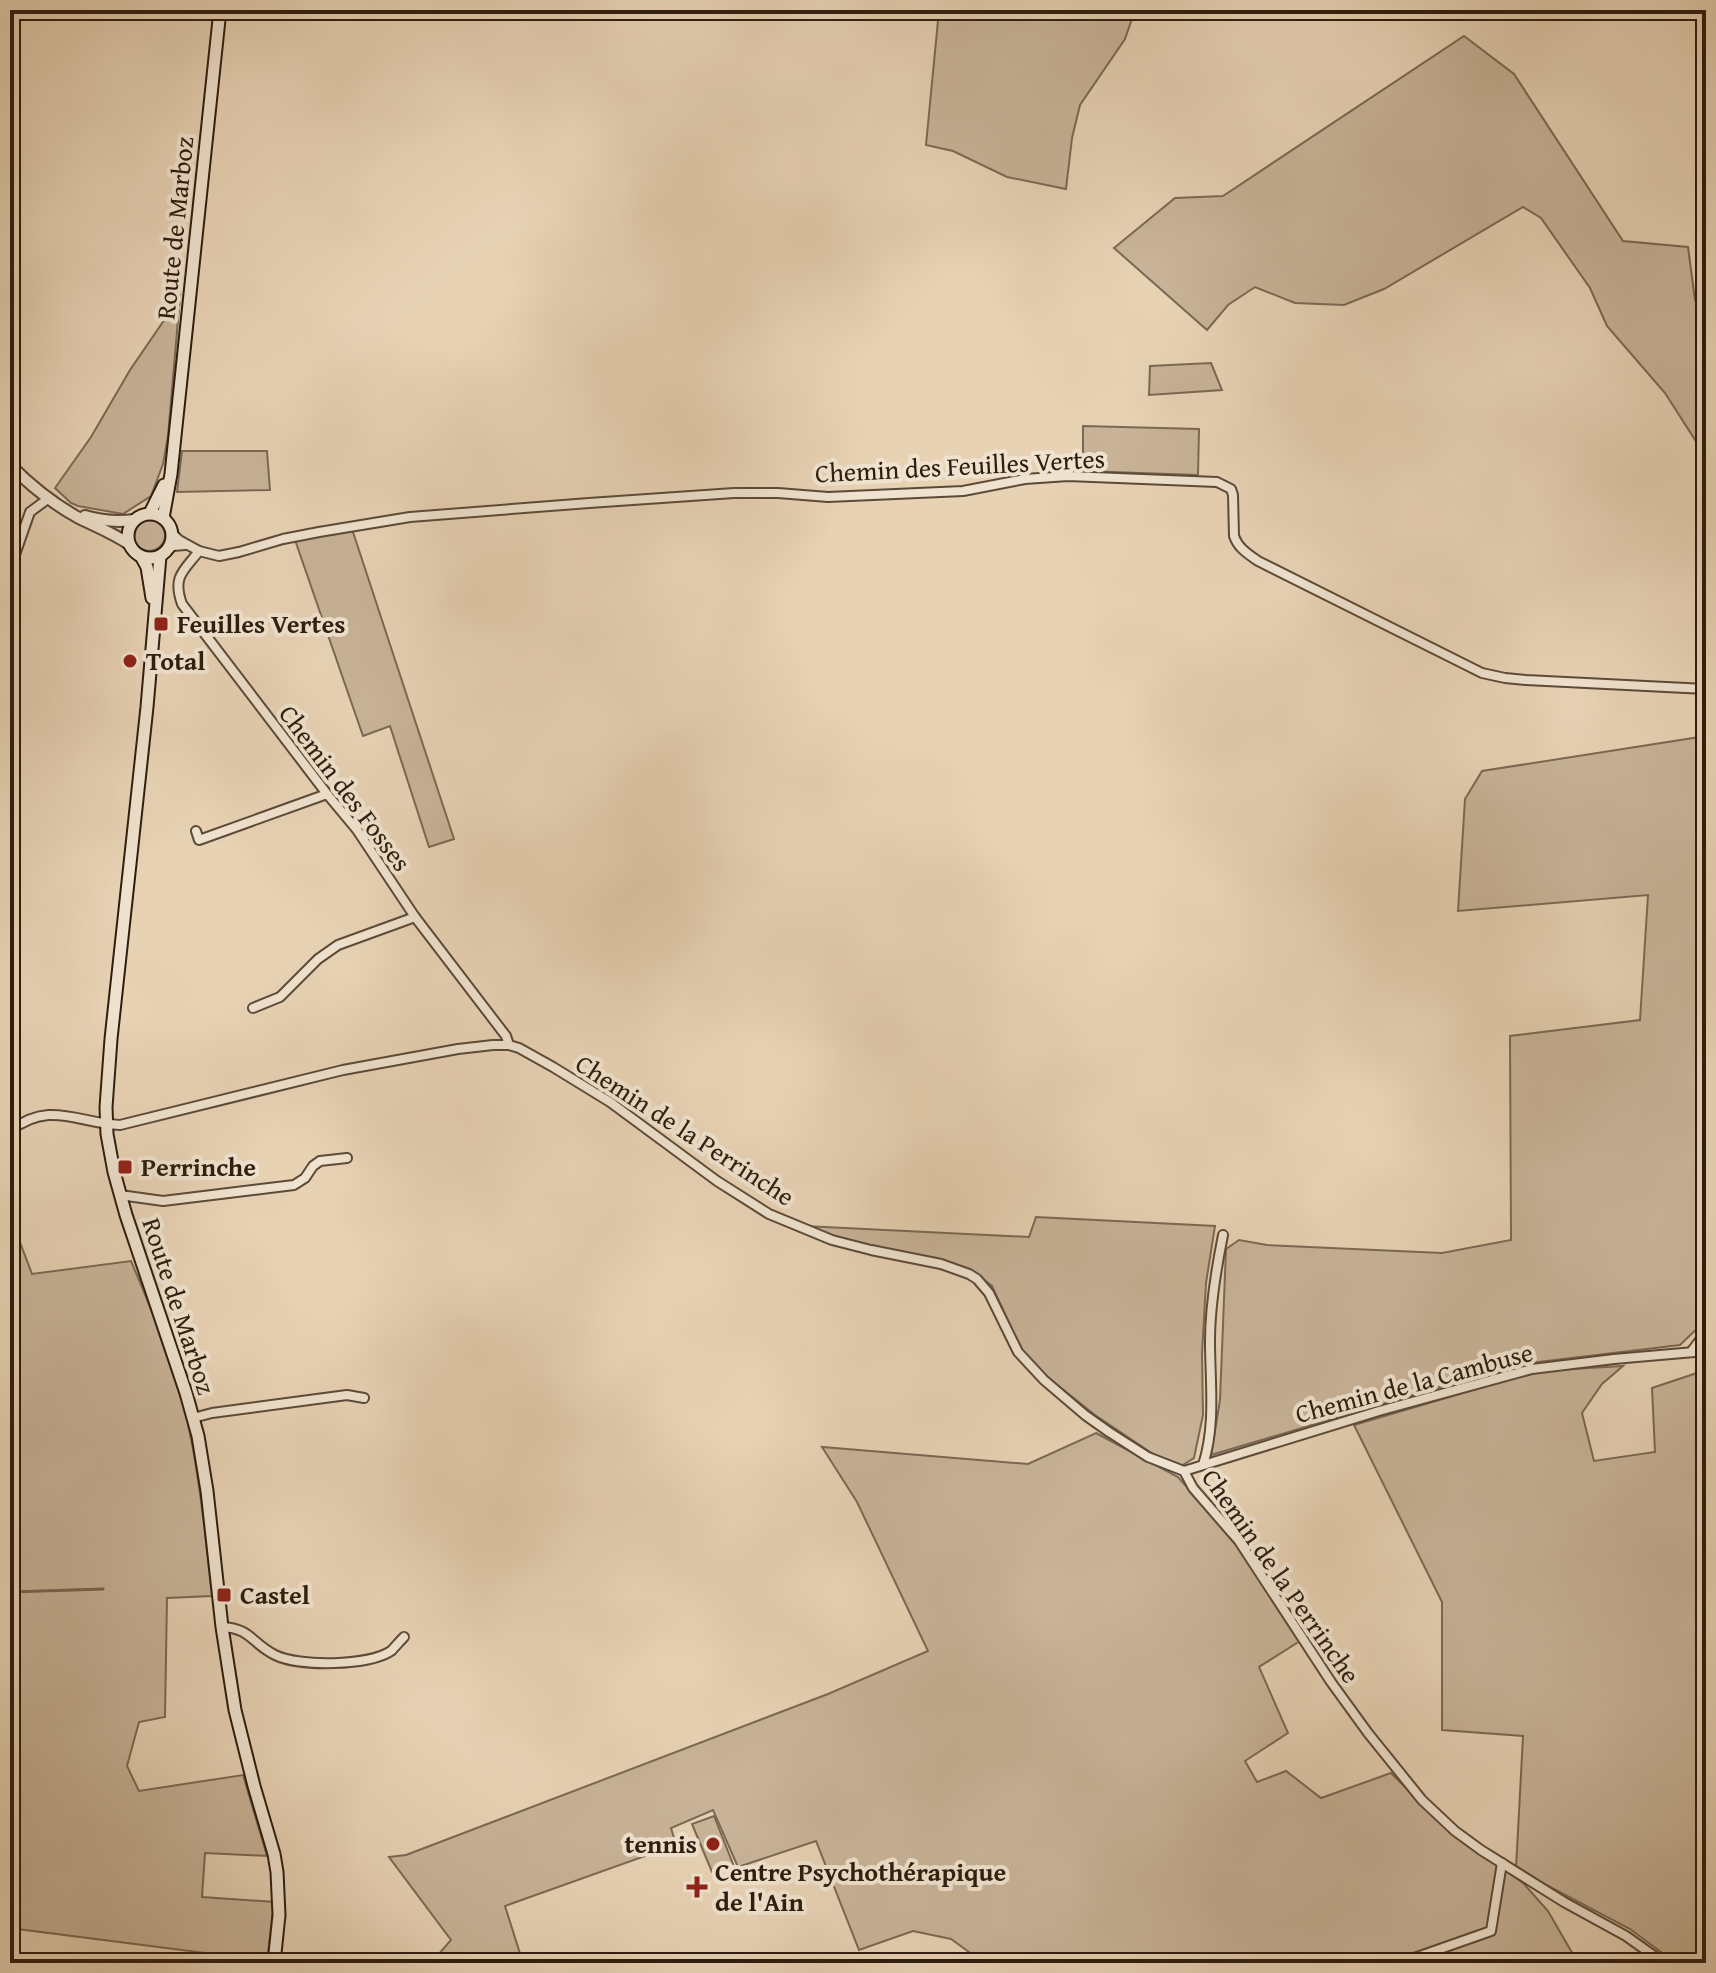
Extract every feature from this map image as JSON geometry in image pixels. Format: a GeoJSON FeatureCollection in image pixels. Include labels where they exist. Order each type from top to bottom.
{"type":"FeatureCollection","features":[{"type":"Feature","properties":{"kind":"main road","name":"Route de Marboz"},"geometry":{"type":"LineString","coordinates":[[163,518],[174,450],[220,10]]}},
{"type":"Feature","properties":{"kind":"main road","name":"Route de Marboz"},"geometry":{"type":"LineString","coordinates":[[150,513],[164,486],[174,450]]}},
{"type":"Feature","properties":{"kind":"main road"},"geometry":{"type":"LineString","coordinates":[[150,513],[163,518],[171,527],[172,539],[163,553],[154,558],[136,553],[129,544],[128,531],[134,520],[150,513]]}},
{"type":"Feature","properties":{"kind":"main road","name":"Route de Marboz"},"geometry":{"type":"LineString","coordinates":[[163,553],[154,609],[147,707],[111,1039],[106,1107],[108,1144],[120,1195],[193,1418],[202,1460],[235,1710],[277,1872],[279,1915],[274,1963]]}},
{"type":"Feature","properties":{"kind":"main road","name":"Route de Marboz"},"geometry":{"type":"LineString","coordinates":[[141,556],[147,567],[154,609]]}},
{"type":"Feature","properties":{"kind":"street"},"geometry":{"type":"LineString","coordinates":[[10,465],[29,485],[73,515],[129,544]]}},
{"type":"Feature","properties":{"kind":"street","name":"Chemin des Feuilles Vertes"},"geometry":{"type":"LineString","coordinates":[[186,545],[211,555],[228,555],[283,539],[410,517],[734,493],[828,497],[947,492],[975,490],[1025,479],[1068,476],[1217,482],[1231,489],[1233,495],[1234,536],[1240,547],[1258,561],[1482,673],[1526,680],[1706,689]]}},
{"type":"Feature","properties":{"kind":"street"},"geometry":{"type":"LineString","coordinates":[[10,569],[30,512],[49,498]]}},
{"type":"Feature","properties":{"kind":"street"},"geometry":{"type":"LineString","coordinates":[[60,506],[103,520],[134,520]]}},
{"type":"Feature","properties":{"kind":"street"},"geometry":{"type":"LineString","coordinates":[[172,533],[186,545]]}},
{"type":"Feature","properties":{"kind":"street"},"geometry":{"type":"LineString","coordinates":[[163,553],[186,545]]}},
{"type":"Feature","properties":{"kind":"street","name":"Chemin des Fosses"},"geometry":{"type":"LineString","coordinates":[[199,551],[180,576],[182,604],[357,830],[415,917],[506,1036],[509,1045]]}},
{"type":"Feature","properties":{"kind":"street"},"geometry":{"type":"LineString","coordinates":[[196,831],[199,840],[327,794]]}},
{"type":"Feature","properties":{"kind":"street"},"geometry":{"type":"LineString","coordinates":[[253,1008],[280,997],[318,959],[338,945],[415,917]]}},
{"type":"Feature","properties":{"kind":"street"},"geometry":{"type":"LineString","coordinates":[[10,1131],[26,1120],[45,1115],[71,1115],[120,1125],[343,1070],[458,1049],[509,1045]]}},
{"type":"Feature","properties":{"kind":"street","name":"Chemin de la Perrinche"},"geometry":{"type":"LineString","coordinates":[[509,1045],[610,1102],[708,1174],[769,1214],[832,1240],[941,1264],[977,1279],[995,1303],[1018,1352],[1044,1380],[1109,1432],[1148,1457],[1184,1471],[1193,1488],[1239,1541],[1331,1682],[1422,1800],[1455,1831],[1502,1863],[1626,1936],[1664,1963]]}},
{"type":"Feature","properties":{"kind":"street"},"geometry":{"type":"LineString","coordinates":[[120,1195],[163,1201],[294,1185],[320,1161],[347,1158]]}},
{"type":"Feature","properties":{"kind":"street"},"geometry":{"type":"LineString","coordinates":[[1203,1465],[1211,1426],[1213,1290],[1223,1235]]}},
{"type":"Feature","properties":{"kind":"street"},"geometry":{"type":"LineString","coordinates":[[1691,1352],[1706,1332]]}},
{"type":"Feature","properties":{"kind":"street","name":"Chemin de la Cambuse"},"geometry":{"type":"LineString","coordinates":[[1184,1471],[1379,1411],[1532,1369],[1706,1351]]}},
{"type":"Feature","properties":{"kind":"street"},"geometry":{"type":"LineString","coordinates":[[193,1418],[347,1395],[364,1398]]}},
{"type":"Feature","properties":{"kind":"street"},"geometry":{"type":"LineString","coordinates":[[222,1627],[236,1627],[248,1633],[259,1646],[277,1657],[320,1664],[375,1658],[391,1650],[404,1637]]}},
{"type":"Feature","properties":{"kind":"street"},"geometry":{"type":"LineString","coordinates":[[1400,1963],[1491,1931],[1502,1863]]}},
{"type":"Feature","properties":{"kind":"shaded area"},"geometry":{"type":"Polygon","coordinates":[[[939,10],[1135,10],[1125,39],[1080,105],[1072,138],[1066,189],[1007,177],[953,151],[926,145],[939,10]]]}},
{"type":"Feature","properties":{"kind":"shaded area"},"geometry":{"type":"Polygon","coordinates":[[[1464,36],[1514,74],[1623,241],[1688,247],[1695,300],[1706,301],[1706,457],[1665,393],[1607,326],[1590,288],[1541,218],[1523,207],[1384,289],[1344,305],[1295,303],[1255,287],[1228,305],[1207,330],[1114,248],[1175,198],[1223,196],[1464,36]]]}},
{"type":"Feature","properties":{"kind":"shaded area"},"geometry":{"type":"Polygon","coordinates":[[[180,297],[168,436],[163,464],[151,496],[123,514],[71,503],[55,488],[180,297]]]}},
{"type":"Feature","properties":{"kind":"shaded area"},"geometry":{"type":"Polygon","coordinates":[[[1211,363],[1222,390],[1149,395],[1150,366],[1211,363]]]}},
{"type":"Feature","properties":{"kind":"shaded area"},"geometry":{"type":"Polygon","coordinates":[[[1083,426],[1199,429],[1198,475],[1083,471],[1083,426]]]}},
{"type":"Feature","properties":{"kind":"shaded area"},"geometry":{"type":"Polygon","coordinates":[[[182,451],[267,451],[270,490],[177,492],[182,451]]]}},
{"type":"Feature","properties":{"kind":"shaded area"},"geometry":{"type":"Polygon","coordinates":[[[149,519],[160,524],[165,535],[160,546],[149,551],[138,546],[133,535],[138,524],[149,519]]]}},
{"type":"Feature","properties":{"kind":"shaded area"},"geometry":{"type":"Polygon","coordinates":[[[352,529],[454,839],[429,847],[390,726],[363,736],[295,540],[352,529]]]}},
{"type":"Feature","properties":{"kind":"shaded area"},"geometry":{"type":"Polygon","coordinates":[[[1706,736],[1706,1320],[1680,1345],[1530,1363],[1211,1455],[1220,1400],[1226,1249],[1239,1240],[1267,1245],[1442,1253],[1511,1240],[1510,1036],[1640,1020],[1648,895],[1458,911],[1465,799],[1482,771],[1706,736]]]}},
{"type":"Feature","properties":{"kind":"shaded area"},"geometry":{"type":"Polygon","coordinates":[[[10,1216],[32,1274],[131,1261],[167,1351],[194,1453],[212,1596],[167,1598],[165,1717],[139,1722],[127,1766],[139,1791],[243,1775],[267,1856],[205,1853],[202,1897],[274,1902],[267,1961],[10,1928],[10,1216]]]}},
{"type":"Feature","properties":{"kind":"shaded area"},"geometry":{"type":"Polygon","coordinates":[[[1036,1217],[1215,1226],[1206,1283],[1203,1415],[1194,1458],[1181,1466],[1153,1454],[1095,1415],[1041,1372],[1021,1349],[992,1286],[971,1270],[857,1244],[804,1226],[1029,1237],[1036,1217]]]}},
{"type":"Feature","properties":{"kind":"shaded area"},"geometry":{"type":"Polygon","coordinates":[[[1623,1366],[1602,1384],[1582,1413],[1594,1461],[1655,1452],[1652,1388],[1706,1370],[1706,1550],[1699,1550],[1706,1725],[1706,1963],[1676,1963],[1630,1929],[1516,1869],[1523,1736],[1442,1730],[1442,1602],[1354,1425],[1538,1371],[1623,1366]]]}},
{"type":"Feature","properties":{"kind":"shaded area"},"geometry":{"type":"Polygon","coordinates":[[[1096,1433],[1178,1477],[1230,1536],[1300,1641],[1259,1667],[1288,1733],[1245,1761],[1257,1782],[1286,1771],[1321,1798],[1391,1773],[1448,1830],[1523,1883],[1548,1911],[1578,1963],[981,1963],[951,1939],[913,1931],[859,1950],[816,1841],[738,1867],[713,1810],[671,1828],[676,1845],[505,1906],[523,1963],[431,1963],[451,1940],[389,1857],[406,1855],[828,1694],[928,1651],[857,1502],[822,1447],[1028,1464],[1096,1433]]]}},
{"type":"Feature","properties":{"kind":"shaded area","name":"tennis"},"geometry":{"type":"Polygon","coordinates":[[[714,1816],[733,1864],[712,1872],[692,1824],[714,1816]]]}},
{"type":"Feature","properties":{"kind":"waterway"},"geometry":{"type":"LineString","coordinates":[[10,1592],[103,1589]]}},
{"type":"Feature","properties":{"kind":"place","name":"Feuilles Vertes"},"geometry":{"type":"Point","coordinates":[161,624]}},
{"type":"Feature","properties":{"kind":"place","name":"Total"},"geometry":{"type":"Point","coordinates":[130,661]}},
{"type":"Feature","properties":{"kind":"place","name":"Perrinche"},"geometry":{"type":"Point","coordinates":[125,1167]}},
{"type":"Feature","properties":{"kind":"place","name":"Castel"},"geometry":{"type":"Point","coordinates":[224,1595]}},
{"type":"Feature","properties":{"kind":"place","name":"tennis"},"geometry":{"type":"Point","coordinates":[713,1844]}},
{"type":"Feature","properties":{"kind":"place","name":"Centre Psychothérapique de l'Ain"},"geometry":{"type":"Point","coordinates":[697,1887]}}]}
